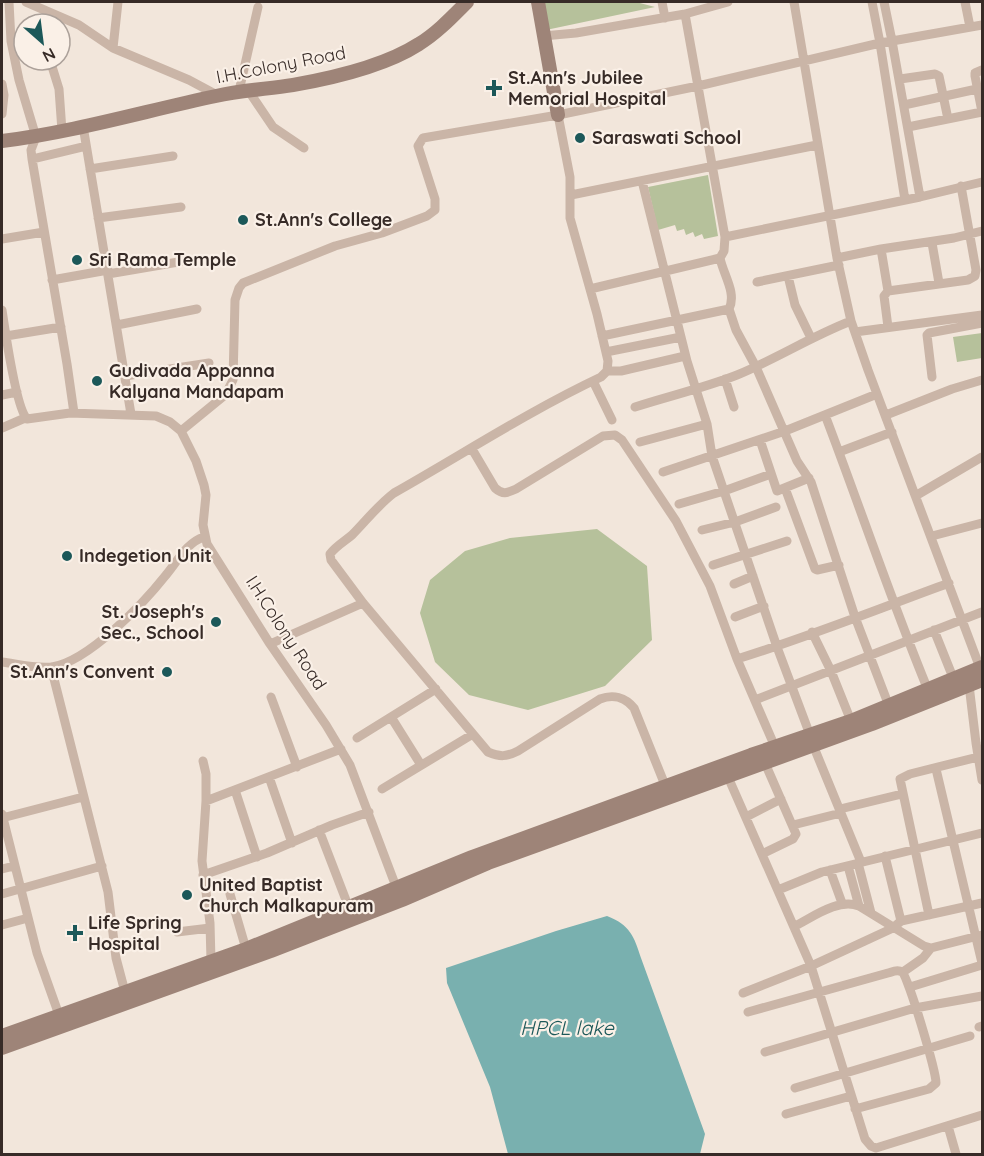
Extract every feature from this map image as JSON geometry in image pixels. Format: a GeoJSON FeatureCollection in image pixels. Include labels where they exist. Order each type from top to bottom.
{"type":"FeatureCollection","features":[{"type":"Feature","properties":{"kind":"main road","name":"I.H.Colony Road"},"geometry":{"type":"LineString","coordinates":[[2,141],[36,137],[217,95],[304,82],[354,71],[413,48],[433,34],[467,2]]}},
{"type":"Feature","properties":{"kind":"main road"},"geometry":{"type":"LineString","coordinates":[[538,2],[558,115]]}},
{"type":"Feature","properties":{"kind":"main road"},"geometry":{"type":"LineString","coordinates":[[2,1048],[399,895],[472,857],[667,793],[728,777],[765,763],[851,721],[954,680],[982,672]]}},
{"type":"Feature","properties":{"kind":"main road"},"geometry":{"type":"LineString","coordinates":[[667,793],[775,747],[811,740],[901,713],[969,685],[982,672]]}},
{"type":"Feature","properties":{"kind":"main road"},"geometry":{"type":"LineString","coordinates":[[2,1036],[211,961],[307,931],[349,908],[399,895]]}},
{"type":"Feature","properties":{"kind":"street"},"geometry":{"type":"LineString","coordinates":[[9,2],[11,41],[36,137],[31,150],[32,159],[74,413]]}},
{"type":"Feature","properties":{"kind":"street"},"geometry":{"type":"LineString","coordinates":[[26,2],[79,25],[113,48],[189,80],[217,95]]}},
{"type":"Feature","properties":{"kind":"street"},"geometry":{"type":"LineString","coordinates":[[113,48],[118,2]]}},
{"type":"Feature","properties":{"kind":"street"},"geometry":{"type":"LineString","coordinates":[[662,2],[665,18]]}},
{"type":"Feature","properties":{"kind":"street"},"geometry":{"type":"LineString","coordinates":[[543,36],[576,33],[665,18],[728,2]]}},
{"type":"Feature","properties":{"kind":"street"},"geometry":{"type":"LineString","coordinates":[[794,2],[817,145],[851,321],[982,672]]}},
{"type":"Feature","properties":{"kind":"street"},"geometry":{"type":"LineString","coordinates":[[872,2],[905,200]]}},
{"type":"Feature","properties":{"kind":"street"},"geometry":{"type":"LineString","coordinates":[[884,2],[920,197]]}},
{"type":"Feature","properties":{"kind":"street"},"geometry":{"type":"LineString","coordinates":[[965,2],[970,27]]}},
{"type":"Feature","properties":{"kind":"street"},"geometry":{"type":"LineString","coordinates":[[258,7],[243,91],[273,127],[304,148]]}},
{"type":"Feature","properties":{"kind":"street"},"geometry":{"type":"LineString","coordinates":[[685,14],[725,237],[724,251],[720,258],[733,300],[729,309],[736,330],[756,366],[797,461],[809,478],[855,617],[889,706]]}},
{"type":"Feature","properties":{"kind":"street"},"geometry":{"type":"LineString","coordinates":[[181,431],[225,395],[230,388],[234,364],[235,300],[243,283],[335,246],[382,233],[432,213],[436,206],[435,199],[418,146],[423,138],[558,115],[698,86],[880,43],[982,24]]}},
{"type":"Feature","properties":{"kind":"street"},"geometry":{"type":"LineString","coordinates":[[908,127],[982,112],[975,73],[982,70]]}},
{"type":"Feature","properties":{"kind":"street"},"geometry":{"type":"LineString","coordinates":[[54,72],[59,89],[62,131]]}},
{"type":"Feature","properties":{"kind":"street"},"geometry":{"type":"LineString","coordinates":[[900,79],[935,74],[939,76],[948,119]]}},
{"type":"Feature","properties":{"kind":"street"},"geometry":{"type":"LineString","coordinates":[[2,84],[2,114]]}},
{"type":"Feature","properties":{"kind":"street"},"geometry":{"type":"LineString","coordinates":[[904,105],[977,90]]}},
{"type":"Feature","properties":{"kind":"street"},"geometry":{"type":"LineString","coordinates":[[558,115],[571,195],[570,218],[606,352],[609,367],[607,371]]}},
{"type":"Feature","properties":{"kind":"street"},"geometry":{"type":"LineString","coordinates":[[83,126],[131,414]]}},
{"type":"Feature","properties":{"kind":"street"},"geometry":{"type":"LineString","coordinates":[[571,195],[817,145]]}},
{"type":"Feature","properties":{"kind":"street"},"geometry":{"type":"LineString","coordinates":[[32,159],[86,146]]}},
{"type":"Feature","properties":{"kind":"street"},"geometry":{"type":"LineString","coordinates":[[90,169],[173,156]]}},
{"type":"Feature","properties":{"kind":"street"},"geometry":{"type":"LineString","coordinates":[[642,181],[686,356],[707,424],[712,456],[777,647],[860,863],[871,913]]}},
{"type":"Feature","properties":{"kind":"street"},"geometry":{"type":"LineString","coordinates":[[725,237],[982,182]]}},
{"type":"Feature","properties":{"kind":"street"},"geometry":{"type":"LineString","coordinates":[[888,327],[884,296],[888,291],[968,280],[975,276],[976,270],[961,186]]}},
{"type":"Feature","properties":{"kind":"street"},"geometry":{"type":"LineString","coordinates":[[98,218],[181,207]]}},
{"type":"Feature","properties":{"kind":"street"},"geometry":{"type":"LineString","coordinates":[[757,282],[788,276],[881,249],[932,243],[982,231]]}},
{"type":"Feature","properties":{"kind":"street"},"geometry":{"type":"LineString","coordinates":[[2,239],[44,232]]}},
{"type":"Feature","properties":{"kind":"street"},"geometry":{"type":"LineString","coordinates":[[932,243],[939,283]]}},
{"type":"Feature","properties":{"kind":"street"},"geometry":{"type":"LineString","coordinates":[[881,249],[888,291]]}},
{"type":"Feature","properties":{"kind":"street"},"geometry":{"type":"LineString","coordinates":[[590,289],[720,258]]}},
{"type":"Feature","properties":{"kind":"street"},"geometry":{"type":"LineString","coordinates":[[52,280],[190,260]]}},
{"type":"Feature","properties":{"kind":"street"},"geometry":{"type":"LineString","coordinates":[[788,276],[795,305],[811,338]]}},
{"type":"Feature","properties":{"kind":"street"},"geometry":{"type":"LineString","coordinates":[[117,324],[197,309]]}},
{"type":"Feature","properties":{"kind":"street"},"geometry":{"type":"LineString","coordinates":[[602,336],[729,309]]}},
{"type":"Feature","properties":{"kind":"street"},"geometry":{"type":"LineString","coordinates":[[2,310],[5,342],[25,418]]}},
{"type":"Feature","properties":{"kind":"street"},"geometry":{"type":"LineString","coordinates":[[855,332],[982,315]]}},
{"type":"Feature","properties":{"kind":"street"},"geometry":{"type":"LineString","coordinates":[[635,407],[725,379],[851,321]]}},
{"type":"Feature","properties":{"kind":"street"},"geometry":{"type":"LineString","coordinates":[[932,377],[927,335],[982,323]]}},
{"type":"Feature","properties":{"kind":"street"},"geometry":{"type":"LineString","coordinates":[[5,342],[61,327]]}},
{"type":"Feature","properties":{"kind":"street"},"geometry":{"type":"LineString","coordinates":[[606,352],[681,337]]}},
{"type":"Feature","properties":{"kind":"street"},"geometry":{"type":"LineString","coordinates":[[667,793],[637,714],[629,702],[612,696],[600,699],[506,757],[488,752],[334,567],[330,555],[394,493],[535,411],[593,381],[607,371],[621,371],[686,356]]}},
{"type":"Feature","properties":{"kind":"street"},"geometry":{"type":"LineString","coordinates":[[125,376],[209,363]]}},
{"type":"Feature","properties":{"kind":"street"},"geometry":{"type":"LineString","coordinates":[[725,379],[734,407]]}},
{"type":"Feature","properties":{"kind":"street"},"geometry":{"type":"LineString","coordinates":[[886,415],[952,389],[982,380]]}},
{"type":"Feature","properties":{"kind":"street"},"geometry":{"type":"LineString","coordinates":[[593,381],[612,420]]}},
{"type":"Feature","properties":{"kind":"street"},"geometry":{"type":"LineString","coordinates":[[2,395],[17,392]]}},
{"type":"Feature","properties":{"kind":"street"},"geometry":{"type":"LineString","coordinates":[[663,472],[785,431],[877,394]]}},
{"type":"Feature","properties":{"kind":"street"},"geometry":{"type":"LineString","coordinates":[[2,428],[25,418],[74,413],[156,416],[170,422],[181,431],[196,461],[206,495],[204,537],[192,543],[126,620],[78,657],[51,667],[2,662]]}},
{"type":"Feature","properties":{"kind":"street"},"geometry":{"type":"LineString","coordinates":[[825,415],[907,641],[928,690]]}},
{"type":"Feature","properties":{"kind":"street"},"geometry":{"type":"LineString","coordinates":[[640,442],[707,424]]}},
{"type":"Feature","properties":{"kind":"street"},"geometry":{"type":"LineString","coordinates":[[839,452],[892,432]]}},
{"type":"Feature","properties":{"kind":"street"},"geometry":{"type":"LineString","coordinates":[[472,449],[495,488],[506,493],[603,436],[615,435],[622,440],[682,533],[710,586],[737,659],[775,747]]}},
{"type":"Feature","properties":{"kind":"street"},"geometry":{"type":"LineString","coordinates":[[760,440],[777,491],[809,478]]}},
{"type":"Feature","properties":{"kind":"street"},"geometry":{"type":"LineString","coordinates":[[917,495],[982,457]]}},
{"type":"Feature","properties":{"kind":"street"},"geometry":{"type":"LineString","coordinates":[[679,504],[771,474]]}},
{"type":"Feature","properties":{"kind":"street"},"geometry":{"type":"LineString","coordinates":[[785,488],[814,569],[839,565]]}},
{"type":"Feature","properties":{"kind":"street"},"geometry":{"type":"LineString","coordinates":[[702,530],[735,522],[776,507]]}},
{"type":"Feature","properties":{"kind":"street"},"geometry":{"type":"LineString","coordinates":[[932,536],[982,523]]}},
{"type":"Feature","properties":{"kind":"street","name":"I.H.Colony Road"},"geometry":{"type":"LineString","coordinates":[[204,537],[270,644],[351,765],[399,895]]}},
{"type":"Feature","properties":{"kind":"street"},"geometry":{"type":"LineString","coordinates":[[712,565],[787,540]]}},
{"type":"Feature","properties":{"kind":"street"},"geometry":{"type":"LineString","coordinates":[[734,584],[753,576]]}},
{"type":"Feature","properties":{"kind":"street"},"geometry":{"type":"LineString","coordinates":[[737,659],[777,647],[812,632],[949,583]]}},
{"type":"Feature","properties":{"kind":"street"},"geometry":{"type":"LineString","coordinates":[[270,644],[363,603]]}},
{"type":"Feature","properties":{"kind":"street"},"geometry":{"type":"LineString","coordinates":[[735,617],[764,606]]}},
{"type":"Feature","properties":{"kind":"street"},"geometry":{"type":"LineString","coordinates":[[755,700],[982,612]]}},
{"type":"Feature","properties":{"kind":"street"},"geometry":{"type":"LineString","coordinates":[[934,630],[954,680]]}},
{"type":"Feature","properties":{"kind":"street"},"geometry":{"type":"LineString","coordinates":[[812,632],[851,721]]}},
{"type":"Feature","properties":{"kind":"street"},"geometry":{"type":"LineString","coordinates":[[51,667],[108,892],[116,958],[125,992]]}},
{"type":"Feature","properties":{"kind":"street"},"geometry":{"type":"LineString","coordinates":[[969,685],[982,776]]}},
{"type":"Feature","properties":{"kind":"street"},"geometry":{"type":"LineString","coordinates":[[357,738],[436,689]]}},
{"type":"Feature","properties":{"kind":"street"},"geometry":{"type":"LineString","coordinates":[[271,697],[297,766]]}},
{"type":"Feature","properties":{"kind":"street"},"geometry":{"type":"LineString","coordinates":[[391,717],[421,765]]}},
{"type":"Feature","properties":{"kind":"street"},"geometry":{"type":"LineString","coordinates":[[381,789],[473,734]]}},
{"type":"Feature","properties":{"kind":"street"},"geometry":{"type":"LineString","coordinates":[[206,801],[341,749]]}},
{"type":"Feature","properties":{"kind":"street"},"geometry":{"type":"LineString","coordinates":[[929,915],[900,779],[904,776],[978,758]]}},
{"type":"Feature","properties":{"kind":"street"},"geometry":{"type":"LineString","coordinates":[[203,761],[206,774],[203,875],[210,928],[211,961]]}},
{"type":"Feature","properties":{"kind":"street"},"geometry":{"type":"LineString","coordinates":[[762,854],[795,837],[796,830],[765,763]]}},
{"type":"Feature","properties":{"kind":"street"},"geometry":{"type":"LineString","coordinates":[[910,987],[982,964],[979,936],[968,906],[936,769]]}},
{"type":"Feature","properties":{"kind":"street"},"geometry":{"type":"LineString","coordinates":[[269,777],[292,843]]}},
{"type":"Feature","properties":{"kind":"street"},"geometry":{"type":"LineString","coordinates":[[728,777],[811,966],[865,1139],[876,1148],[982,1115]]}},
{"type":"Feature","properties":{"kind":"street"},"geometry":{"type":"LineString","coordinates":[[235,790],[257,856]]}},
{"type":"Feature","properties":{"kind":"street"},"geometry":{"type":"LineString","coordinates":[[793,825],[902,794]]}},
{"type":"Feature","properties":{"kind":"street"},"geometry":{"type":"LineString","coordinates":[[59,1015],[47,984],[3,822],[83,797]]}},
{"type":"Feature","properties":{"kind":"street"},"geometry":{"type":"LineString","coordinates":[[746,817],[781,799]]}},
{"type":"Feature","properties":{"kind":"street"},"geometry":{"type":"LineString","coordinates":[[203,875],[369,812]]}},
{"type":"Feature","properties":{"kind":"street"},"geometry":{"type":"LineString","coordinates":[[319,830],[349,908]]}},
{"type":"Feature","properties":{"kind":"street"},"geometry":{"type":"LineString","coordinates":[[778,890],[830,870],[982,833]]}},
{"type":"Feature","properties":{"kind":"street"},"geometry":{"type":"LineString","coordinates":[[885,856],[897,924]]}},
{"type":"Feature","properties":{"kind":"street"},"geometry":{"type":"LineString","coordinates":[[2,868],[14,866]]}},
{"type":"Feature","properties":{"kind":"street"},"geometry":{"type":"LineString","coordinates":[[2,894],[102,866]]}},
{"type":"Feature","properties":{"kind":"street"},"geometry":{"type":"LineString","coordinates":[[848,866],[859,906]]}},
{"type":"Feature","properties":{"kind":"street"},"geometry":{"type":"LineString","coordinates":[[830,870],[843,903]]}},
{"type":"Feature","properties":{"kind":"street"},"geometry":{"type":"LineString","coordinates":[[230,894],[246,950]]}},
{"type":"Feature","properties":{"kind":"street"},"geometry":{"type":"LineString","coordinates":[[795,926],[843,903],[859,906],[897,924],[931,948]]}},
{"type":"Feature","properties":{"kind":"street"},"geometry":{"type":"LineString","coordinates":[[743,993],[811,966],[897,924],[982,903]]}},
{"type":"Feature","properties":{"kind":"street"},"geometry":{"type":"LineString","coordinates":[[2,926],[28,918]]}},
{"type":"Feature","properties":{"kind":"street"},"geometry":{"type":"LineString","coordinates":[[177,932],[210,928]]}},
{"type":"Feature","properties":{"kind":"street"},"geometry":{"type":"LineString","coordinates":[[748,1012],[897,971],[903,972],[923,958],[931,948],[979,936]]}},
{"type":"Feature","properties":{"kind":"street"},"geometry":{"type":"LineString","coordinates":[[855,1109],[933,1087],[936,1083],[910,987],[903,972]]}},
{"type":"Feature","properties":{"kind":"street"},"geometry":{"type":"LineString","coordinates":[[765,1052],[915,1008],[982,996]]}},
{"type":"Feature","properties":{"kind":"street"},"geometry":{"type":"LineString","coordinates":[[795,1088],[970,1036]]}},
{"type":"Feature","properties":{"kind":"street"},"geometry":{"type":"LineString","coordinates":[[786,1114],[851,1096]]}},
{"type":"Feature","properties":{"kind":"street"},"geometry":{"type":"LineString","coordinates":[[948,1126],[956,1155]]}},
{"type":"Feature","properties":{"kind":"green space"},"geometry":{"type":"Polygon","coordinates":[[[542,2],[636,2],[655,7],[546,30],[542,2]]]}},
{"type":"Feature","properties":{"kind":"green space"},"geometry":{"type":"Polygon","coordinates":[[[708,175],[718,236],[704,239],[702,234],[695,237],[693,232],[686,235],[684,229],[677,231],[675,225],[658,230],[648,187],[708,175]]]}},
{"type":"Feature","properties":{"kind":"green space"},"geometry":{"type":"Polygon","coordinates":[[[982,333],[982,358],[957,362],[953,337],[982,333]]]}},
{"type":"Feature","properties":{"kind":"green space"},"geometry":{"type":"Polygon","coordinates":[[[597,529],[647,566],[652,640],[605,686],[528,710],[469,695],[435,662],[420,613],[430,580],[465,551],[510,538],[597,529]]]}},
{"type":"Feature","properties":{"kind":"water","name":"HPCL lake"},"geometry":{"type":"Polygon","coordinates":[[[607,916],[626,927],[636,943],[705,1134],[700,1154],[508,1154],[490,1087],[447,983],[446,968],[607,916]]]}},
{"type":"Feature","properties":{"kind":"place","name":"St.Ann's Jubilee Memorial Hospital"},"geometry":{"type":"Point","coordinates":[494,88]}},
{"type":"Feature","properties":{"kind":"place","name":"Saraswati School"},"geometry":{"type":"Point","coordinates":[580,138]}},
{"type":"Feature","properties":{"kind":"place","name":"St.Ann's College"},"geometry":{"type":"Point","coordinates":[243,220]}},
{"type":"Feature","properties":{"kind":"place","name":"Sri Rama Temple"},"geometry":{"type":"Point","coordinates":[77,260]}},
{"type":"Feature","properties":{"kind":"place","name":"Gudivada Appanna Kalyana Mandapam"},"geometry":{"type":"Point","coordinates":[97,381]}},
{"type":"Feature","properties":{"kind":"place","name":"Indegetion Unit"},"geometry":{"type":"Point","coordinates":[67,556]}},
{"type":"Feature","properties":{"kind":"place","name":"St. Joseph's Sec., School"},"geometry":{"type":"Point","coordinates":[216,622]}},
{"type":"Feature","properties":{"kind":"place","name":"St.Ann's Convent"},"geometry":{"type":"Point","coordinates":[167,672]}},
{"type":"Feature","properties":{"kind":"place","name":"United Baptist Church Malkapuram"},"geometry":{"type":"Point","coordinates":[187,895]}},
{"type":"Feature","properties":{"kind":"place","name":"Life Spring Hospital"},"geometry":{"type":"Point","coordinates":[75,933]}}]}
